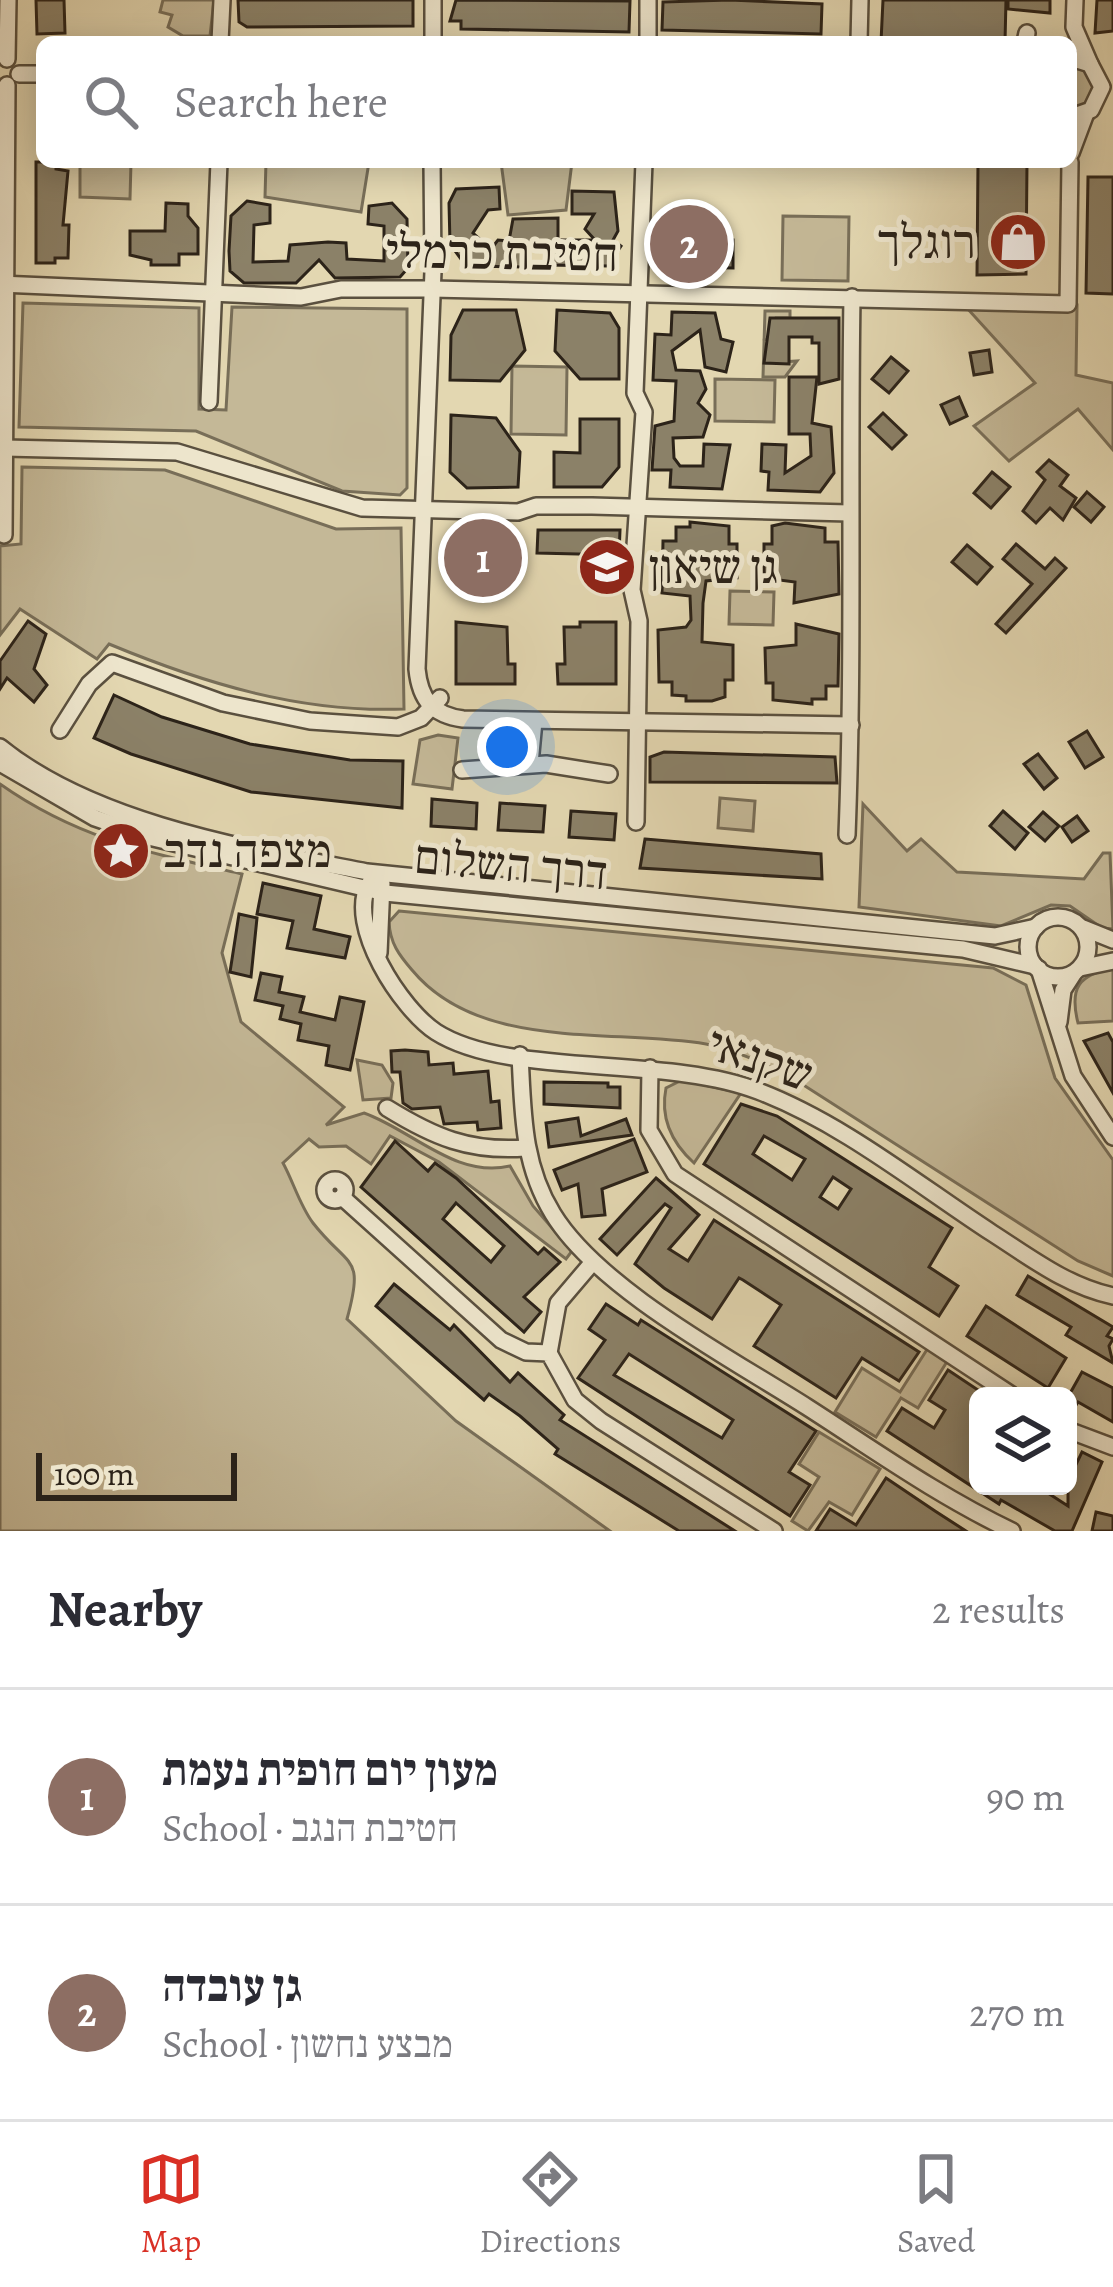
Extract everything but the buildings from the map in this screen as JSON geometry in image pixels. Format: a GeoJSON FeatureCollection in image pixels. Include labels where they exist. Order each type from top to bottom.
{"type":"FeatureCollection","features":[{"type":"Feature","properties":{"kind":"street"},"geometry":{"type":"LineString","coordinates":[[4,535],[8,0]]}},
{"type":"Feature","properties":{"kind":"street"},"geometry":{"type":"LineString","coordinates":[[220,36],[221,0]]}},
{"type":"Feature","properties":{"kind":"street"},"geometry":{"type":"LineString","coordinates":[[433,0],[433,36]]}},
{"type":"Feature","properties":{"kind":"street"},"geometry":{"type":"LineString","coordinates":[[648,36],[649,0]]}},
{"type":"Feature","properties":{"kind":"street"},"geometry":{"type":"LineString","coordinates":[[859,36],[860,0]]}},
{"type":"Feature","properties":{"kind":"street"},"geometry":{"type":"LineString","coordinates":[[1071,34],[1075,0]]}},
{"type":"Feature","properties":{"kind":"street"},"geometry":{"type":"LineString","coordinates":[[1077,43],[1102,87],[1077,140]]}},
{"type":"Feature","properties":{"kind":"street"},"geometry":{"type":"LineString","coordinates":[[1077,60],[1113,82]]}},
{"type":"Feature","properties":{"kind":"street"},"geometry":{"type":"LineString","coordinates":[[209,402],[219,168]]}},
{"type":"Feature","properties":{"kind":"street"},"geometry":{"type":"LineString","coordinates":[[432,168],[418,683],[453,717],[636,725],[851,725]]}},
{"type":"Feature","properties":{"kind":"street"},"geometry":{"type":"LineString","coordinates":[[636,822],[639,621],[632,590],[644,412],[635,394],[644,168]]}},
{"type":"Feature","properties":{"kind":"street","name":"חטיבת כרמלי"},"geometry":{"type":"LineString","coordinates":[[4,284],[301,297],[341,289],[432,289],[1068,304],[1070,168]]}},
{"type":"Feature","properties":{"kind":"street"},"geometry":{"type":"LineString","coordinates":[[847,835],[854,633],[848,606],[852,297]]}},
{"type":"Feature","properties":{"kind":"street"},"geometry":{"type":"LineString","coordinates":[[5,448],[178,452],[362,508],[637,506],[849,513]]}},
{"type":"Feature","properties":{"kind":"street"},"geometry":{"type":"LineString","coordinates":[[61,730],[88,683],[112,663],[223,703],[310,721],[394,728],[414,722],[435,703]]}},
{"type":"Feature","properties":{"kind":"street"},"geometry":{"type":"LineString","coordinates":[[530,764],[534,721]]}},
{"type":"Feature","properties":{"kind":"street","name":"דרך השלום"},"geometry":{"type":"LineString","coordinates":[[0,747],[87,798],[272,854],[378,874],[995,936],[1036,927]]}},
{"type":"Feature","properties":{"kind":"street","name":"דרך השלום"},"geometry":{"type":"LineString","coordinates":[[0,763],[94,818],[153,838],[365,888],[378,902],[963,949],[1037,968]]}},
{"type":"Feature","properties":{"kind":"street"},"geometry":{"type":"LineString","coordinates":[[462,770],[530,764],[609,774]]}},
{"type":"Feature","properties":{"kind":"street"},"geometry":{"type":"LineString","coordinates":[[365,888],[378,874]]}},
{"type":"Feature","properties":{"kind":"street"},"geometry":{"type":"LineString","coordinates":[[378,874],[378,902]]}},
{"type":"Feature","properties":{"kind":"street","name":"שקנאי"},"geometry":{"type":"LineString","coordinates":[[378,902],[379,953],[402,1001],[440,1034],[466,1046],[520,1055],[719,1078],[789,1104],[1052,1272],[1113,1296]]}},
{"type":"Feature","properties":{"kind":"street"},"geometry":{"type":"LineString","coordinates":[[1113,940],[1061,917],[1036,927],[1028,944],[1073,1076],[1113,1137]]}},
{"type":"Feature","properties":{"kind":"street"},"geometry":{"type":"LineString","coordinates":[[1058,1030],[1063,990],[1088,949],[1082,928]]}},
{"type":"Feature","properties":{"kind":"street"},"geometry":{"type":"LineString","coordinates":[[1037,968],[1056,977],[1113,961]]}},
{"type":"Feature","properties":{"kind":"street"},"geometry":{"type":"LineString","coordinates":[[520,1055],[525,1148],[552,1213],[592,1262],[710,1346],[1012,1531]]}},
{"type":"Feature","properties":{"kind":"street"},"geometry":{"type":"LineString","coordinates":[[650,1068],[649,1130],[675,1174],[999,1387]]}},
{"type":"Feature","properties":{"kind":"street"},"geometry":{"type":"LineString","coordinates":[[387,1108],[454,1144],[488,1151],[525,1148]]}},
{"type":"Feature","properties":{"kind":"street"},"geometry":{"type":"LineString","coordinates":[[342,1197],[500,1340],[526,1352],[549,1353]]}},
{"type":"Feature","properties":{"kind":"street"},"geometry":{"type":"LineString","coordinates":[[592,1262],[558,1304],[549,1353],[575,1400],[774,1531]]}},
{"type":"Feature","properties":{"kind":"street"},"geometry":{"type":"LineString","coordinates":[[1077,1433],[1113,1447]]}},
{"type":"Feature","properties":{"kind":"shaded area"},"geometry":{"type":"Polygon","coordinates":[[[163,0],[214,0],[210,36],[183,36],[168,27],[172,15],[160,12],[163,0]]]}},
{"type":"Feature","properties":{"kind":"shaded area"},"geometry":{"type":"Polygon","coordinates":[[[1077,66],[1085,68],[1095,84],[1084,106],[1077,108],[1077,66]]]}},
{"type":"Feature","properties":{"kind":"shaded area"},"geometry":{"type":"Polygon","coordinates":[[[80,168],[131,168],[130,199],[80,197],[80,168]]]}},
{"type":"Feature","properties":{"kind":"shaded area"},"geometry":{"type":"Polygon","coordinates":[[[266,168],[368,168],[361,212],[265,197],[266,168]]]}},
{"type":"Feature","properties":{"kind":"shaded area"},"geometry":{"type":"Polygon","coordinates":[[[502,168],[571,168],[566,210],[508,215],[502,168]]]}},
{"type":"Feature","properties":{"kind":"shaded area"},"geometry":{"type":"Polygon","coordinates":[[[783,216],[849,217],[848,281],[782,280],[783,216]]]}},
{"type":"Feature","properties":{"kind":"shaded area"},"geometry":{"type":"Polygon","coordinates":[[[23,303],[199,308],[199,409],[226,410],[232,307],[407,309],[407,488],[400,495],[342,491],[196,431],[19,427],[23,303]]]}},
{"type":"Feature","properties":{"kind":"shaded area"},"geometry":{"type":"Polygon","coordinates":[[[1077,305],[1076,375],[1113,383],[1113,450],[1078,409],[1009,461],[974,426],[1035,383],[966,307],[1077,305]]]}},
{"type":"Feature","properties":{"kind":"shaded area"},"geometry":{"type":"Polygon","coordinates":[[[765,311],[790,311],[790,318],[776,318],[770,339],[764,340],[765,311]]]}},
{"type":"Feature","properties":{"kind":"shaded area"},"geometry":{"type":"Polygon","coordinates":[[[764,342],[765,363],[797,361],[785,377],[763,377],[764,342]]]}},
{"type":"Feature","properties":{"kind":"shaded area"},"geometry":{"type":"Polygon","coordinates":[[[512,366],[567,367],[566,435],[511,434],[512,366]]]}},
{"type":"Feature","properties":{"kind":"shaded area"},"geometry":{"type":"Polygon","coordinates":[[[715,379],[775,380],[774,422],[715,421],[715,379]]]}},
{"type":"Feature","properties":{"kind":"shaded area"},"geometry":{"type":"Polygon","coordinates":[[[22,467],[165,470],[336,529],[401,528],[404,709],[327,706],[253,693],[109,644],[97,659],[20,609],[0,635],[0,546],[21,544],[22,467]]]}},
{"type":"Feature","properties":{"kind":"shaded area"},"geometry":{"type":"Polygon","coordinates":[[[730,591],[774,592],[773,625],[729,624],[730,591]]]}},
{"type":"Feature","properties":{"kind":"shaded area"},"geometry":{"type":"Polygon","coordinates":[[[438,735],[458,738],[452,789],[413,784],[420,740],[438,735]]]}},
{"type":"Feature","properties":{"kind":"shaded area"},"geometry":{"type":"Polygon","coordinates":[[[0,784],[87,831],[242,874],[222,953],[241,1022],[344,1107],[326,1125],[364,1113],[471,1166],[510,1166],[533,1206],[572,1251],[566,1259],[439,1162],[390,1136],[371,1164],[346,1146],[319,1147],[309,1139],[283,1163],[308,1216],[354,1272],[347,1319],[456,1421],[610,1531],[0,1531],[0,784]]]}},
{"type":"Feature","properties":{"kind":"shaded area"},"geometry":{"type":"Polygon","coordinates":[[[720,798],[755,801],[753,831],[718,828],[720,798]]]}},
{"type":"Feature","properties":{"kind":"shaded area"},"geometry":{"type":"Polygon","coordinates":[[[863,804],[907,851],[921,839],[957,872],[1084,879],[1103,853],[1110,853],[1113,929],[1102,928],[1070,906],[1051,905],[1001,926],[859,907],[863,804]]]}},
{"type":"Feature","properties":{"kind":"shaded area"},"geometry":{"type":"Polygon","coordinates":[[[399,911],[993,968],[1026,985],[1055,1078],[1113,1160],[1113,1276],[1078,1261],[791,1077],[750,1058],[706,1044],[549,1032],[473,1014],[440,996],[403,959],[389,922],[399,911]]]}},
{"type":"Feature","properties":{"kind":"shaded area"},"geometry":{"type":"Polygon","coordinates":[[[1113,968],[1113,1021],[1078,1023],[1075,1000],[1079,985],[1092,974],[1113,968]]]}},
{"type":"Feature","properties":{"kind":"shaded area"},"geometry":{"type":"Polygon","coordinates":[[[357,1060],[382,1065],[393,1083],[391,1098],[363,1100],[357,1060]]]}},
{"type":"Feature","properties":{"kind":"shaded area"},"geometry":{"type":"Polygon","coordinates":[[[682,1080],[741,1093],[694,1163],[666,1120],[666,1088],[682,1080]]]}},
{"type":"Feature","properties":{"kind":"shaded area"},"geometry":{"type":"Polygon","coordinates":[[[928,1348],[948,1360],[918,1408],[901,1398],[876,1437],[835,1412],[862,1368],[900,1392],[928,1348]]]}},
{"type":"Feature","properties":{"kind":"shaded area"},"geometry":{"type":"Polygon","coordinates":[[[819,1432],[880,1469],[852,1515],[829,1502],[808,1531],[792,1521],[819,1477],[799,1464],[819,1432]]]}},
{"type":"Feature","properties":{"kind":"place","name":"רוגלך"},"geometry":{"type":"Point","coordinates":[1018,242]}},
{"type":"Feature","properties":{"kind":"place","name":"גן עובדה"},"geometry":{"type":"Point","coordinates":[689,244]}},
{"type":"Feature","properties":{"kind":"place","name":"מעון יום חופית נעמת"},"geometry":{"type":"Point","coordinates":[483,558]}},
{"type":"Feature","properties":{"kind":"place","name":"גן שיאון"},"geometry":{"type":"Point","coordinates":[607,567]}},
{"type":"Feature","properties":{"kind":"place","name":"מצפה נדב"},"geometry":{"type":"Point","coordinates":[121,851]}}]}
